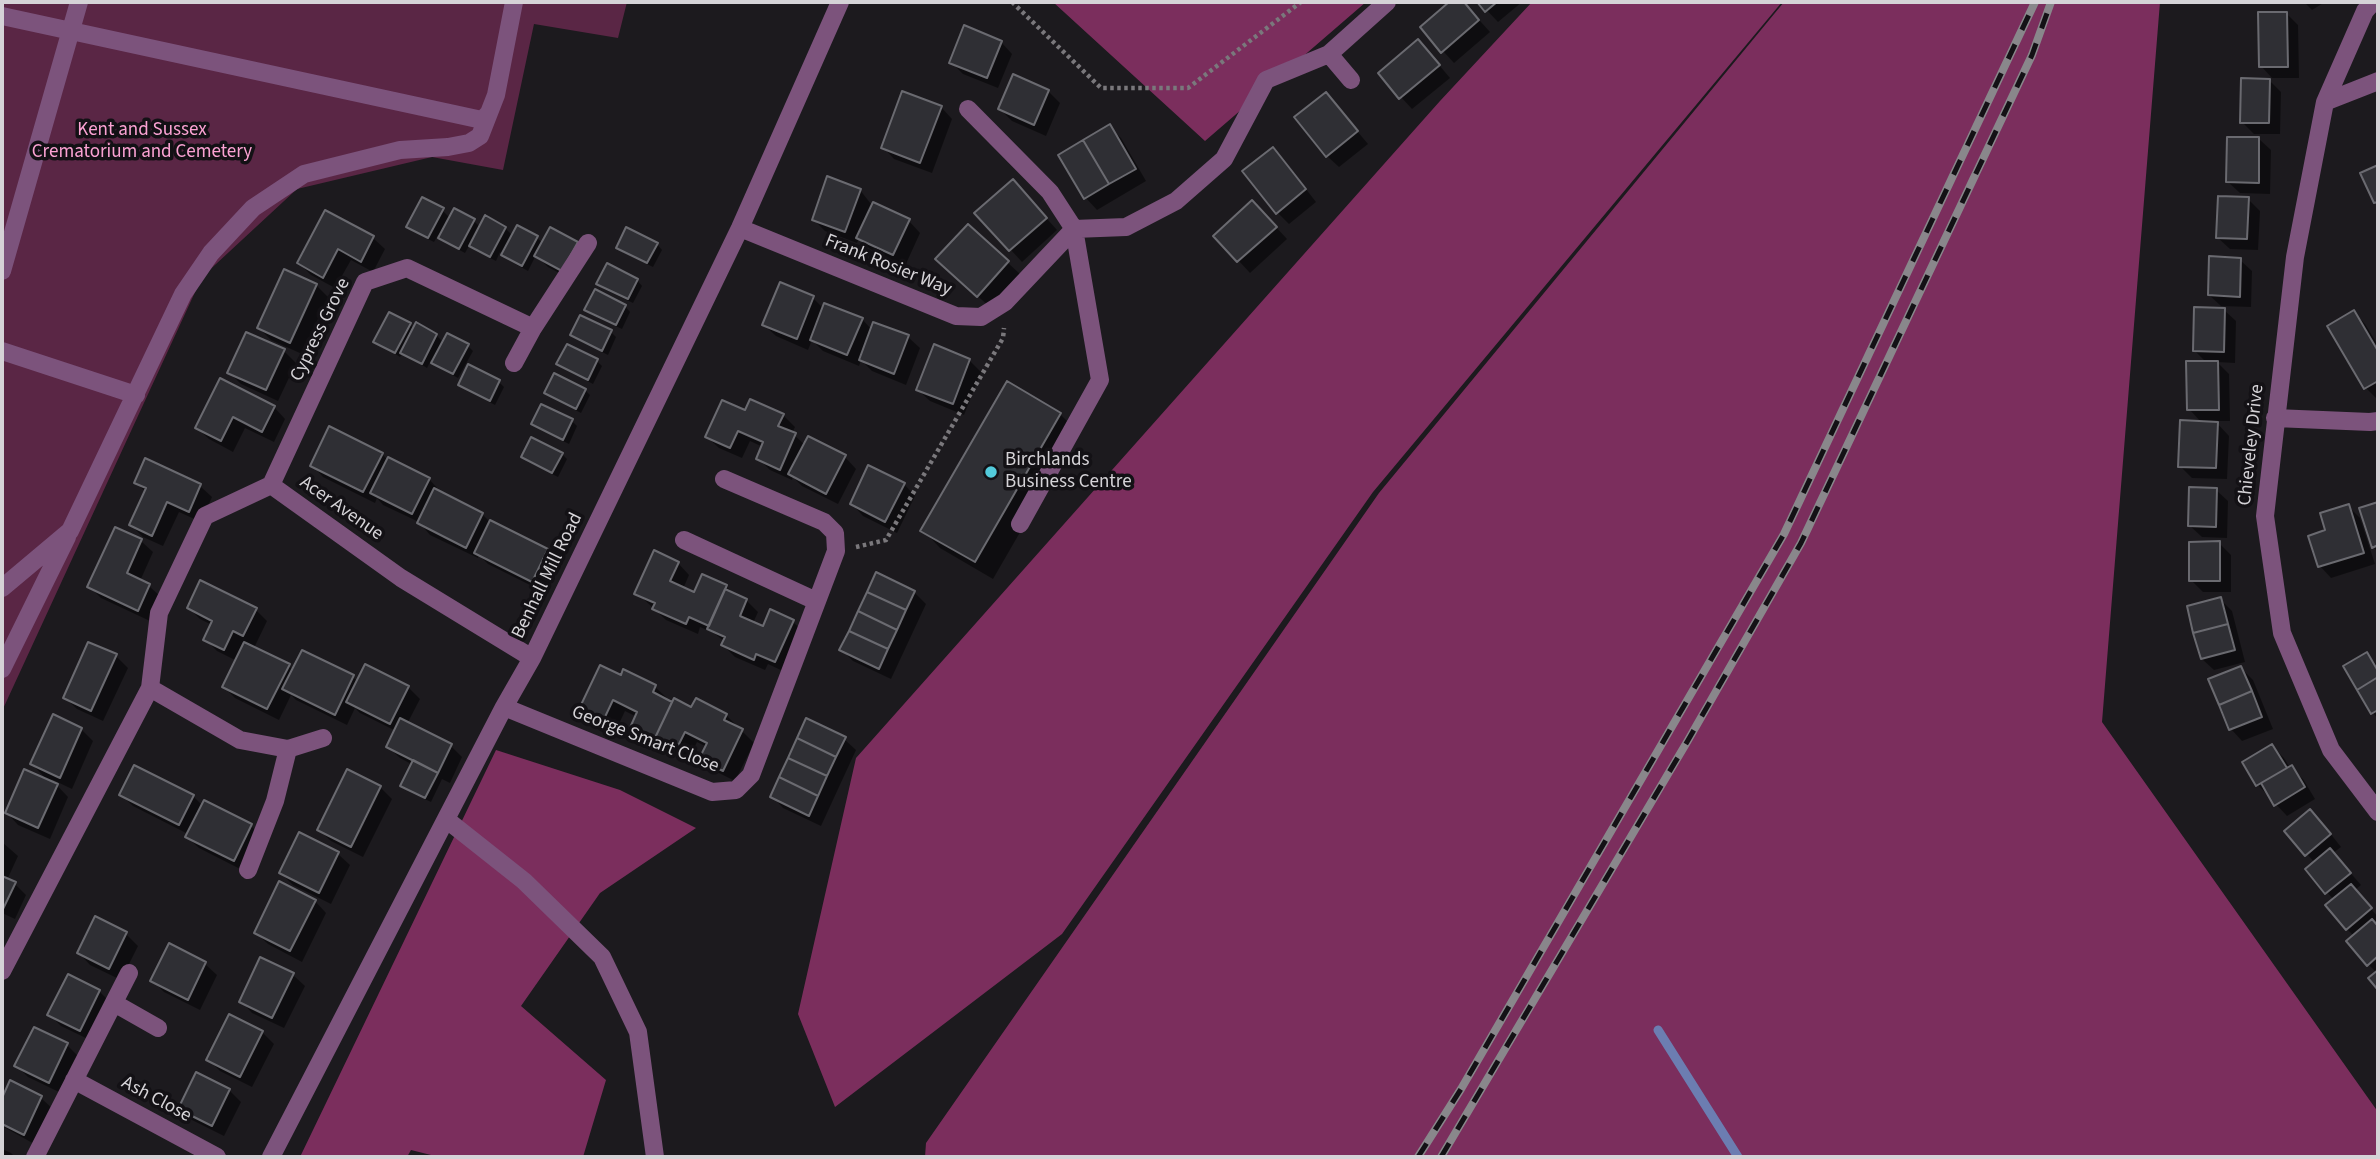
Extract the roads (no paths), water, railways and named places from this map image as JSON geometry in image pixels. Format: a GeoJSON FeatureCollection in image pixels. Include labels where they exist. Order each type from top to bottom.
{"type":"FeatureCollection","features":[{"type":"Feature","properties":{"kind":"street"},"geometry":{"type":"LineString","coordinates":[[2,271],[79,2]]}},
{"type":"Feature","properties":{"kind":"street"},"geometry":{"type":"LineString","coordinates":[[2,669],[183,294],[211,253],[253,208],[304,174],[400,150],[469,143],[480,136],[496,95],[514,2]]}},
{"type":"Feature","properties":{"kind":"street","name":"Benhall Mill Road"},"geometry":{"type":"LineString","coordinates":[[271,1157],[504,707],[532,658],[740,229],[840,2]]}},
{"type":"Feature","properties":{"kind":"street"},"geometry":{"type":"LineString","coordinates":[[1074,229],[1126,227],[1176,201],[1224,159],[1266,80],[1329,54],[1387,2]]}},
{"type":"Feature","properties":{"kind":"street","name":"Chieveley Drive"},"geometry":{"type":"LineString","coordinates":[[2373,2],[2365,11],[2325,102],[2295,257],[2265,516],[2282,633],[2331,750],[2378,812]]}},
{"type":"Feature","properties":{"kind":"street"},"geometry":{"type":"LineString","coordinates":[[2,16],[482,120],[488,114]]}},
{"type":"Feature","properties":{"kind":"street"},"geometry":{"type":"LineString","coordinates":[[1329,54],[1351,80]]}},
{"type":"Feature","properties":{"kind":"street"},"geometry":{"type":"LineString","coordinates":[[2325,102],[2378,80]]}},
{"type":"Feature","properties":{"kind":"street"},"geometry":{"type":"LineString","coordinates":[[968,109],[1050,192],[1074,229],[1100,380],[1020,524]]}},
{"type":"Feature","properties":{"kind":"street","name":"Frank Rosier Way"},"geometry":{"type":"LineString","coordinates":[[740,229],[956,316],[981,317],[1005,302],[1074,229]]}},
{"type":"Feature","properties":{"kind":"street"},"geometry":{"type":"LineString","coordinates":[[513,363],[588,243]]}},
{"type":"Feature","properties":{"kind":"street","name":"Cypress Grove"},"geometry":{"type":"LineString","coordinates":[[271,485],[365,282],[407,268],[533,328]]}},
{"type":"Feature","properties":{"kind":"street"},"geometry":{"type":"LineString","coordinates":[[2,351],[136,395]]}},
{"type":"Feature","properties":{"kind":"street"},"geometry":{"type":"LineString","coordinates":[[2275,418],[2378,421]]}},
{"type":"Feature","properties":{"kind":"street","name":"George Smart Close"},"geometry":{"type":"LineString","coordinates":[[504,707],[712,792],[736,790],[751,775],[836,551],[835,533],[824,522],[724,479]]}},
{"type":"Feature","properties":{"kind":"street","name":"Acer Avenue"},"geometry":{"type":"LineString","coordinates":[[2,971],[150,688],[159,613],[205,516],[271,485],[401,578],[532,658]]}},
{"type":"Feature","properties":{"kind":"street"},"geometry":{"type":"LineString","coordinates":[[2,588],[70,531]]}},
{"type":"Feature","properties":{"kind":"street"},"geometry":{"type":"LineString","coordinates":[[684,540],[816,601]]}},
{"type":"Feature","properties":{"kind":"street"},"geometry":{"type":"LineString","coordinates":[[150,688],[240,740],[288,749],[323,738]]}},
{"type":"Feature","properties":{"kind":"street"},"geometry":{"type":"LineString","coordinates":[[248,870],[275,801],[288,749]]}},
{"type":"Feature","properties":{"kind":"street"},"geometry":{"type":"LineString","coordinates":[[447,820],[524,881],[602,957],[638,1032],[655,1157]]}},
{"type":"Feature","properties":{"kind":"street"},"geometry":{"type":"LineString","coordinates":[[35,1157],[130,973]]}},
{"type":"Feature","properties":{"kind":"street"},"geometry":{"type":"LineString","coordinates":[[114,1003],[158,1028]]}},
{"type":"Feature","properties":{"kind":"street","name":"Ash Close"},"geometry":{"type":"LineString","coordinates":[[74,1080],[218,1157]]}},
{"type":"Feature","properties":{"kind":"waterway"},"geometry":{"type":"LineString","coordinates":[[1658,1030],[1738,1157]]}},
{"type":"Feature","properties":{"kind":"railway"},"geometry":{"type":"LineString","coordinates":[[1418,1157],[1461,1089],[1784,534],[2035,2]]}},
{"type":"Feature","properties":{"kind":"railway"},"geometry":{"type":"LineString","coordinates":[[1441,1157],[1687,742],[1801,543],[2032,55],[2051,2]]}},
{"type":"Feature","properties":{"kind":"place","name":"Birchlands Business Centre"},"geometry":{"type":"Point","coordinates":[991,472]}},
{"type":"Feature","properties":{"kind":"park label","name":"Kent and Sussex Crematorium and Cemetery"},"geometry":{"type":"Point","coordinates":[142,142]}}]}
